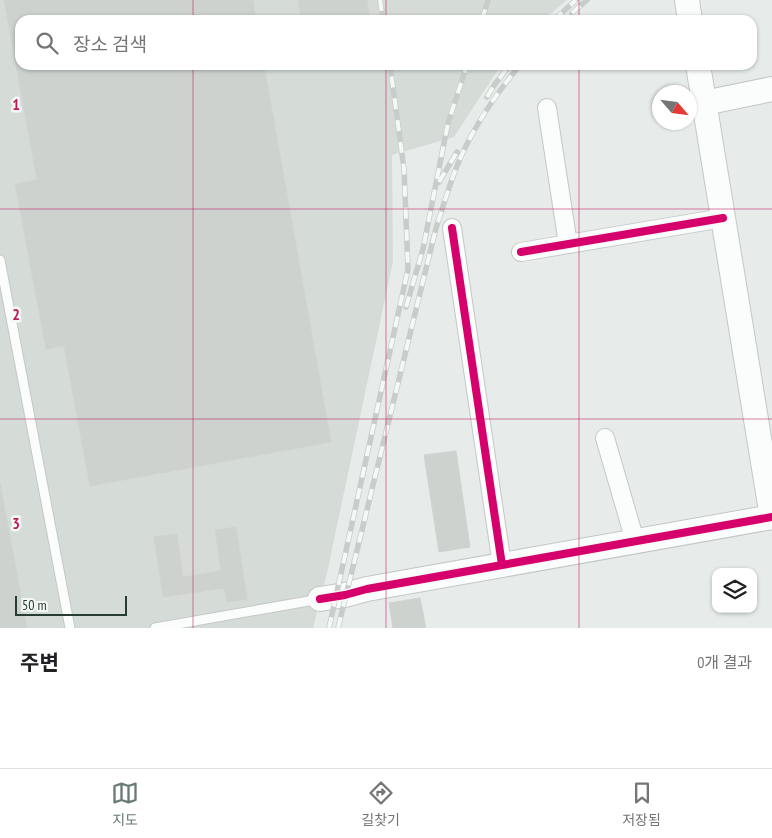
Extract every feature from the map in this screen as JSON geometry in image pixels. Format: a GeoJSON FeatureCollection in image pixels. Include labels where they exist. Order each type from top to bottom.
{"type":"FeatureCollection","features":[{"type":"Feature","properties":{"kind":"street"},"geometry":{"type":"LineString","coordinates":[[687,0],[689,15]]}},
{"type":"Feature","properties":{"kind":"street"},"geometry":{"type":"LineString","coordinates":[[320,599],[345,595],[367,588],[772,517],[699,70]]}},
{"type":"Feature","properties":{"kind":"street"},"geometry":{"type":"LineString","coordinates":[[704,103],[772,89]]}},
{"type":"Feature","properties":{"kind":"street"},"geometry":{"type":"LineString","coordinates":[[547,108],[568,244]]}},
{"type":"Feature","properties":{"kind":"street"},"geometry":{"type":"LineString","coordinates":[[521,252],[723,218]]}},
{"type":"Feature","properties":{"kind":"street"},"geometry":{"type":"LineString","coordinates":[[452,228],[502,565]]}},
{"type":"Feature","properties":{"kind":"street"},"geometry":{"type":"LineString","coordinates":[[605,438],[635,541]]}},
{"type":"Feature","properties":{"kind":"lane"},"geometry":{"type":"LineString","coordinates":[[0,260],[70,628]]}},
{"type":"Feature","properties":{"kind":"lane"},"geometry":{"type":"LineString","coordinates":[[155,628],[320,599]]}},
{"type":"Feature","properties":{"kind":"shaded area"},"geometry":{"type":"Polygon","coordinates":[[[0,0],[567,0],[549,15],[15,15],[15,70],[498,70],[454,137],[392,155],[393,261],[327,573],[313,628],[0,628],[0,0]]]}},
{"type":"Feature","properties":{"kind":"building"},"geometry":{"type":"Polygon","coordinates":[[[4,0],[253,0],[255,15],[15,15],[15,60],[4,0]]]}},
{"type":"Feature","properties":{"kind":"building"},"geometry":{"type":"Polygon","coordinates":[[[298,0],[367,0],[369,15],[300,15],[298,0]]]}},
{"type":"Feature","properties":{"kind":"building"},"geometry":{"type":"Polygon","coordinates":[[[17,70],[265,70],[331,442],[90,486],[64,346],[46,349],[15,184],[37,180],[17,70]]]}},
{"type":"Feature","properties":{"kind":"building"},"geometry":{"type":"Polygon","coordinates":[[[456,451],[470,547],[439,552],[424,455],[456,451]]]}},
{"type":"Feature","properties":{"kind":"building"},"geometry":{"type":"Polygon","coordinates":[[[0,483],[27,628],[0,628],[0,483]]]}},
{"type":"Feature","properties":{"kind":"building"},"geometry":{"type":"Polygon","coordinates":[[[236,527],[247,599],[227,602],[224,588],[163,597],[154,537],[177,534],[183,577],[221,571],[215,530],[236,527]]]}},
{"type":"Feature","properties":{"kind":"building"},"geometry":{"type":"Polygon","coordinates":[[[420,598],[426,628],[393,628],[389,603],[420,598]]]}},
{"type":"Feature","properties":{"kind":"railway"},"geometry":{"type":"LineString","coordinates":[[380,0],[382,15]]}},
{"type":"Feature","properties":{"kind":"railway"},"geometry":{"type":"LineString","coordinates":[[484,15],[488,0]]}},
{"type":"Feature","properties":{"kind":"railway"},"geometry":{"type":"LineString","coordinates":[[560,15],[576,0]]}},
{"type":"Feature","properties":{"kind":"railway"},"geometry":{"type":"LineString","coordinates":[[572,13],[587,0]]}},
{"type":"Feature","properties":{"kind":"railway"},"geometry":{"type":"LineString","coordinates":[[329,628],[408,269],[404,169],[391,70]]}},
{"type":"Feature","properties":{"kind":"railway"},"geometry":{"type":"LineString","coordinates":[[406,307],[423,249],[448,123],[465,70]]}},
{"type":"Feature","properties":{"kind":"railway"},"geometry":{"type":"LineString","coordinates":[[487,97],[506,70]]}},
{"type":"Feature","properties":{"kind":"railway"},"geometry":{"type":"LineString","coordinates":[[338,628],[436,228],[463,152],[493,100],[516,70]]}},
{"type":"Feature","properties":{"kind":"railway"},"geometry":{"type":"LineString","coordinates":[[439,182],[457,152]]}},
{"type":"Feature","properties":{"kind":"cycle path"},"geometry":{"type":"LineString","coordinates":[[521,252],[723,218]]}},
{"type":"Feature","properties":{"kind":"cycle path"},"geometry":{"type":"LineString","coordinates":[[452,228],[502,565]]}},
{"type":"Feature","properties":{"kind":"cycle path"},"geometry":{"type":"LineString","coordinates":[[320,599],[772,517]]}}]}
